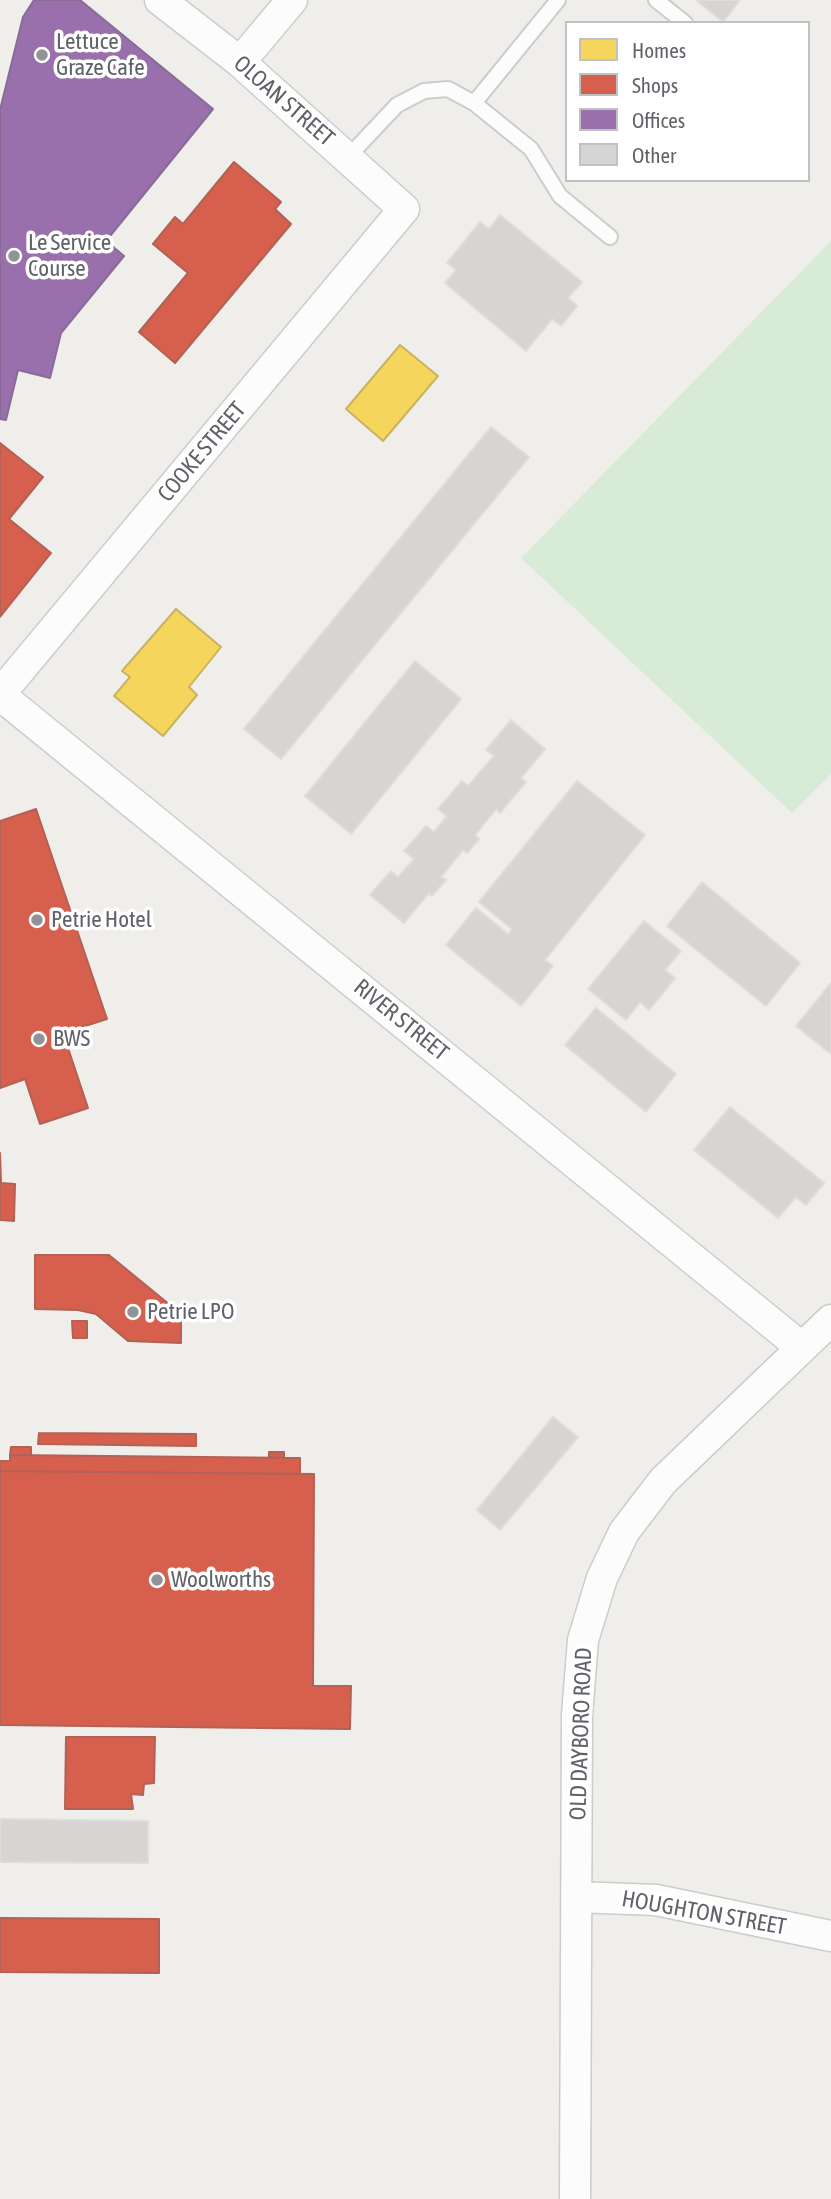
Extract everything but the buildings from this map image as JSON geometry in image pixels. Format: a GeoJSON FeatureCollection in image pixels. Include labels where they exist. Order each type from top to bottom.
{"type":"FeatureCollection","features":[{"type":"Feature","properties":{"kind":"street","name":"OLOAN STREET"},"geometry":{"type":"LineString","coordinates":[[160,0],[240,62],[404,209]]}},
{"type":"Feature","properties":{"kind":"street"},"geometry":{"type":"LineString","coordinates":[[240,62],[292,0]]}},
{"type":"Feature","properties":{"kind":"street","name":"COOKE STREET"},"geometry":{"type":"LineString","coordinates":[[0,694],[404,209]]}},
{"type":"Feature","properties":{"kind":"street","name":"RIVER STREET"},"geometry":{"type":"LineString","coordinates":[[0,694],[801,1347]]}},
{"type":"Feature","properties":{"kind":"street","name":"OLD DAYBORO ROAD"},"geometry":{"type":"LineString","coordinates":[[575,2199],[577,1715],[583,1640],[601,1578],[624,1532],[663,1481],[831,1320]]}},
{"type":"Feature","properties":{"kind":"street","name":"HOUGHTON STREET"},"geometry":{"type":"LineString","coordinates":[[577,1897],[656,1900],[831,1936]]}},
{"type":"Feature","properties":{"kind":"lane"},"geometry":{"type":"LineString","coordinates":[[474,103],[558,0]]}},
{"type":"Feature","properties":{"kind":"lane"},"geometry":{"type":"LineString","coordinates":[[656,0],[682,21]]}},
{"type":"Feature","properties":{"kind":"lane"},"geometry":{"type":"LineString","coordinates":[[348,157],[397,105],[424,91],[448,89],[474,103],[531,149],[560,196],[610,237]]}},
{"type":"Feature","properties":{"kind":"green space"},"geometry":{"type":"Polygon","coordinates":[[[831,241],[831,774],[792,813],[521,558],[831,241]]]}},
{"type":"Feature","properties":{"kind":"place","name":"Lettuce Graze Cafe"},"geometry":{"type":"Point","coordinates":[42,55]}},
{"type":"Feature","properties":{"kind":"place","name":"Le Service Course"},"geometry":{"type":"Point","coordinates":[14,256]}},
{"type":"Feature","properties":{"kind":"place","name":"Petrie Hotel"},"geometry":{"type":"Point","coordinates":[37,920]}},
{"type":"Feature","properties":{"kind":"place","name":"BWS"},"geometry":{"type":"Point","coordinates":[39,1039]}},
{"type":"Feature","properties":{"kind":"place","name":"Petrie LPO"},"geometry":{"type":"Point","coordinates":[133,1312]}},
{"type":"Feature","properties":{"kind":"place","name":"Woolworths"},"geometry":{"type":"Point","coordinates":[157,1580]}}]}
